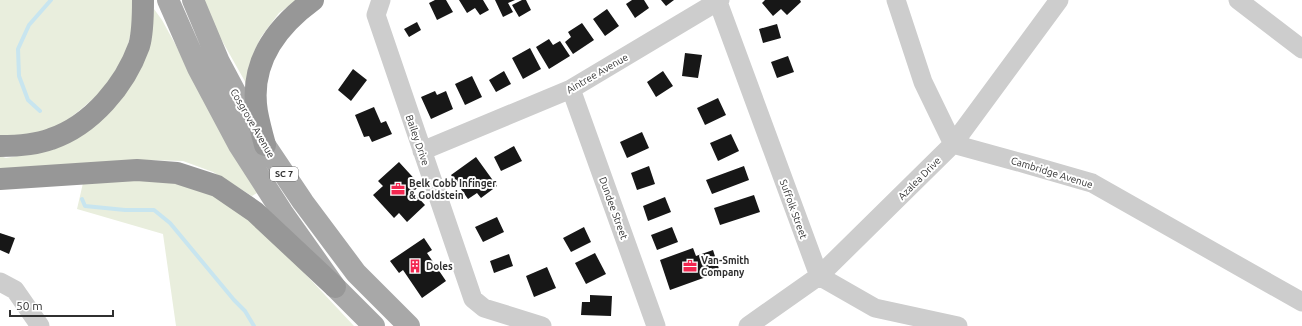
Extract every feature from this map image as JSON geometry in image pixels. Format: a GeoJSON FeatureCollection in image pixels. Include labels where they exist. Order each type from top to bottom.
{"type":"FeatureCollection","features":[{"type":"Feature","properties":{"kind":"highway"},"geometry":{"type":"LineString","coordinates":[[0,146],[23,146],[52,139],[80,126],[106,101],[127,73],[139,44],[143,14],[143,0]]}},
{"type":"Feature","properties":{"kind":"highway"},"geometry":{"type":"LineString","coordinates":[[265,145],[257,112],[255,90],[259,68],[272,39],[296,12],[313,0]]}},
{"type":"Feature","properties":{"kind":"highway"},"geometry":{"type":"LineString","coordinates":[[0,179],[137,170],[177,173],[217,186],[254,212],[335,287]]}},
{"type":"Feature","properties":{"kind":"main road","name":"SC 7"},"geometry":{"type":"LineString","coordinates":[[168,0],[198,68],[239,145],[282,212],[335,287],[374,326]]}},
{"type":"Feature","properties":{"kind":"main road","name":"Cosgrove Avenue"},"geometry":{"type":"LineString","coordinates":[[193,0],[219,62],[265,145],[303,202],[356,273],[409,326]]}},
{"type":"Feature","properties":{"kind":"street","name":"Bailey Drive"},"geometry":{"type":"LineString","coordinates":[[381,0],[376,15],[473,299],[484,308],[542,326]]}},
{"type":"Feature","properties":{"kind":"street"},"geometry":{"type":"LineString","coordinates":[[896,0],[923,82],[952,144]]}},
{"type":"Feature","properties":{"kind":"street","name":"Azalea Drive"},"geometry":{"type":"LineString","coordinates":[[748,326],[819,276],[952,144],[1059,0]]}},
{"type":"Feature","properties":{"kind":"street"},"geometry":{"type":"LineString","coordinates":[[1238,0],[1302,49]]}},
{"type":"Feature","properties":{"kind":"street","name":"Aintree Avenue"},"geometry":{"type":"LineString","coordinates":[[422,151],[571,89],[719,1]]}},
{"type":"Feature","properties":{"kind":"street","name":"Suffolk Street"},"geometry":{"type":"LineString","coordinates":[[719,1],[819,276]]}},
{"type":"Feature","properties":{"kind":"street","name":"Dundee Street"},"geometry":{"type":"LineString","coordinates":[[571,89],[656,326]]}},
{"type":"Feature","properties":{"kind":"street","name":"Cambridge Avenue"},"geometry":{"type":"LineString","coordinates":[[952,144],[1092,183],[1302,302]]}},
{"type":"Feature","properties":{"kind":"street"},"geometry":{"type":"LineString","coordinates":[[819,276],[875,308],[958,326]]}},
{"type":"Feature","properties":{"kind":"street"},"geometry":{"type":"LineString","coordinates":[[0,282],[15,290],[40,326]]}},
{"type":"Feature","properties":{"kind":"green space"},"geometry":{"type":"Polygon","coordinates":[[[0,0],[136,0],[137,9],[125,56],[102,91],[61,125],[30,136],[0,138],[0,0]]]}},
{"type":"Feature","properties":{"kind":"green space"},"geometry":{"type":"Polygon","coordinates":[[[203,0],[297,0],[279,13],[261,37],[254,52],[247,85],[212,23],[203,0]]]}},
{"type":"Feature","properties":{"kind":"green space"},"geometry":{"type":"Polygon","coordinates":[[[154,9],[162,20],[257,193],[252,196],[213,172],[183,161],[147,160],[0,171],[0,156],[6,158],[47,151],[143,58],[154,9]]]}},
{"type":"Feature","properties":{"kind":"green space"},"geometry":{"type":"Polygon","coordinates":[[[161,178],[201,186],[251,216],[354,326],[176,326],[163,234],[77,209],[83,183],[161,178]]]}},
{"type":"Feature","properties":{"kind":"building"},"geometry":{"type":"Polygon","coordinates":[[[435,0],[446,0],[453,12],[437,20],[429,3],[435,0]]]}},
{"type":"Feature","properties":{"kind":"building"},"geometry":{"type":"Polygon","coordinates":[[[459,0],[483,0],[489,10],[480,15],[475,8],[467,13],[459,0]]]}},
{"type":"Feature","properties":{"kind":"building"},"geometry":{"type":"Polygon","coordinates":[[[495,0],[515,0],[508,3],[513,12],[503,17],[495,0]]]}},
{"type":"Feature","properties":{"kind":"building"},"geometry":{"type":"Polygon","coordinates":[[[522,0],[526,0],[531,10],[519,17],[512,5],[522,0]]]}},
{"type":"Feature","properties":{"kind":"building"},"geometry":{"type":"Polygon","coordinates":[[[632,0],[644,0],[649,8],[635,18],[626,4],[632,0]]]}},
{"type":"Feature","properties":{"kind":"building"},"geometry":{"type":"Polygon","coordinates":[[[661,0],[674,0],[666,6],[661,0]]]}},
{"type":"Feature","properties":{"kind":"building"},"geometry":{"type":"Polygon","coordinates":[[[765,0],[800,0],[801,2],[787,15],[781,9],[773,16],[762,3],[765,0]]]}},
{"type":"Feature","properties":{"kind":"building"},"geometry":{"type":"Polygon","coordinates":[[[607,9],[619,26],[605,36],[593,19],[607,9]]]}},
{"type":"Feature","properties":{"kind":"building"},"geometry":{"type":"Polygon","coordinates":[[[417,22],[421,30],[409,37],[404,29],[417,22]]]}},
{"type":"Feature","properties":{"kind":"building"},"geometry":{"type":"Polygon","coordinates":[[[582,23],[594,40],[573,54],[565,42],[571,37],[568,32],[582,23]]]}},
{"type":"Feature","properties":{"kind":"building"},"geometry":{"type":"Polygon","coordinates":[[[777,24],[781,38],[763,43],[759,29],[777,24]]]}},
{"type":"Feature","properties":{"kind":"building"},"geometry":{"type":"Polygon","coordinates":[[[549,39],[553,45],[560,41],[570,56],[549,69],[536,47],[549,39]]]}},
{"type":"Feature","properties":{"kind":"building"},"geometry":{"type":"Polygon","coordinates":[[[530,48],[541,69],[523,79],[512,58],[530,48]]]}},
{"type":"Feature","properties":{"kind":"building"},"geometry":{"type":"Polygon","coordinates":[[[685,53],[702,55],[698,78],[682,76],[685,53]]]}},
{"type":"Feature","properties":{"kind":"building"},"geometry":{"type":"Polygon","coordinates":[[[788,56],[794,72],[777,78],[771,62],[788,56]]]}},
{"type":"Feature","properties":{"kind":"building"},"geometry":{"type":"Polygon","coordinates":[[[353,69],[367,80],[351,101],[338,90],[353,69]]]}},
{"type":"Feature","properties":{"kind":"building"},"geometry":{"type":"Polygon","coordinates":[[[504,71],[511,84],[496,92],[489,80],[504,71]]]}},
{"type":"Feature","properties":{"kind":"building"},"geometry":{"type":"Polygon","coordinates":[[[663,71],[673,86],[656,97],[647,82],[663,71]]]}},
{"type":"Feature","properties":{"kind":"building"},"geometry":{"type":"Polygon","coordinates":[[[472,76],[482,97],[465,105],[455,84],[472,76]]]}},
{"type":"Feature","properties":{"kind":"building"},"geometry":{"type":"Polygon","coordinates":[[[435,91],[437,95],[446,91],[453,109],[431,119],[421,97],[435,91]]]}},
{"type":"Feature","properties":{"kind":"building"},"geometry":{"type":"Polygon","coordinates":[[[718,98],[726,115],[705,125],[697,108],[718,98]]]}},
{"type":"Feature","properties":{"kind":"building"},"geometry":{"type":"Polygon","coordinates":[[[374,107],[381,123],[386,121],[392,134],[372,142],[369,136],[364,137],[355,115],[374,107]]]}},
{"type":"Feature","properties":{"kind":"building"},"geometry":{"type":"Polygon","coordinates":[[[642,132],[649,148],[627,158],[620,142],[642,132]]]}},
{"type":"Feature","properties":{"kind":"building"},"geometry":{"type":"Polygon","coordinates":[[[731,134],[739,151],[718,161],[710,143],[731,134]]]}},
{"type":"Feature","properties":{"kind":"building"},"geometry":{"type":"Polygon","coordinates":[[[514,146],[522,161],[501,171],[494,157],[514,146]]]}},
{"type":"Feature","properties":{"kind":"building"},"geometry":{"type":"Polygon","coordinates":[[[476,157],[497,186],[481,198],[477,193],[468,199],[451,175],[476,157]]]}},
{"type":"Feature","properties":{"kind":"building","name":"Belk Cobb Infinger & Goldstein"},"geometry":{"type":"Polygon","coordinates":[[[399,162],[420,185],[413,192],[425,205],[407,222],[399,213],[394,218],[373,195],[383,186],[378,181],[399,162]]]}},
{"type":"Feature","properties":{"kind":"building"},"geometry":{"type":"Polygon","coordinates":[[[649,166],[655,184],[637,190],[631,173],[649,166]]]}},
{"type":"Feature","properties":{"kind":"building"},"geometry":{"type":"Polygon","coordinates":[[[744,166],[749,180],[712,194],[706,180],[744,166]]]}},
{"type":"Feature","properties":{"kind":"building"},"geometry":{"type":"Polygon","coordinates":[[[754,195],[760,212],[720,225],[714,208],[754,195]]]}},
{"type":"Feature","properties":{"kind":"building"},"geometry":{"type":"Polygon","coordinates":[[[665,197],[671,212],[648,221],[643,206],[665,197]]]}},
{"type":"Feature","properties":{"kind":"building"},"geometry":{"type":"Polygon","coordinates":[[[497,217],[504,232],[483,242],[475,227],[497,217]]]}},
{"type":"Feature","properties":{"kind":"building"},"geometry":{"type":"Polygon","coordinates":[[[584,227],[591,242],[571,252],[563,238],[584,227]]]}},
{"type":"Feature","properties":{"kind":"building"},"geometry":{"type":"Polygon","coordinates":[[[672,227],[678,242],[657,250],[651,235],[672,227]]]}},
{"type":"Feature","properties":{"kind":"building"},"geometry":{"type":"Polygon","coordinates":[[[0,233],[15,238],[9,254],[0,250],[0,233]]]}},
{"type":"Feature","properties":{"kind":"building","name":"Doles"},"geometry":{"type":"Polygon","coordinates":[[[424,238],[432,250],[427,253],[446,281],[422,298],[403,270],[399,273],[390,261],[424,238]]]}},
{"type":"Feature","properties":{"kind":"building","name":"Van-Smith Company"},"geometry":{"type":"Polygon","coordinates":[[[693,248],[696,256],[713,250],[720,272],[670,290],[660,260],[693,248]]]}},
{"type":"Feature","properties":{"kind":"building"},"geometry":{"type":"Polygon","coordinates":[[[595,253],[606,274],[586,284],[575,263],[595,253]]]}},
{"type":"Feature","properties":{"kind":"building"},"geometry":{"type":"Polygon","coordinates":[[[509,254],[513,266],[494,273],[490,261],[509,254]]]}},
{"type":"Feature","properties":{"kind":"building"},"geometry":{"type":"Polygon","coordinates":[[[547,267],[556,288],[534,297],[526,276],[547,267]]]}},
{"type":"Feature","properties":{"kind":"building"},"geometry":{"type":"Polygon","coordinates":[[[590,295],[612,296],[611,316],[581,315],[582,302],[590,302],[590,295]]]}},
{"type":"Feature","properties":{"kind":"waterway"},"geometry":{"type":"LineString","coordinates":[[40,111],[28,100],[19,76],[18,49],[29,25],[51,0]]}},
{"type":"Feature","properties":{"kind":"waterway"},"geometry":{"type":"LineString","coordinates":[[82,199],[85,206],[125,210],[154,210],[170,223],[234,300],[245,311],[254,326]]}},
{"type":"Feature","properties":{"kind":"place","name":"Belk Cobb Infinger & Goldstein"},"geometry":{"type":"Point","coordinates":[398,189]}},
{"type":"Feature","properties":{"kind":"place","name":"Doles"},"geometry":{"type":"Point","coordinates":[415,266]}},
{"type":"Feature","properties":{"kind":"place","name":"Van-Smith Company"},"geometry":{"type":"Point","coordinates":[690,266]}}]}
